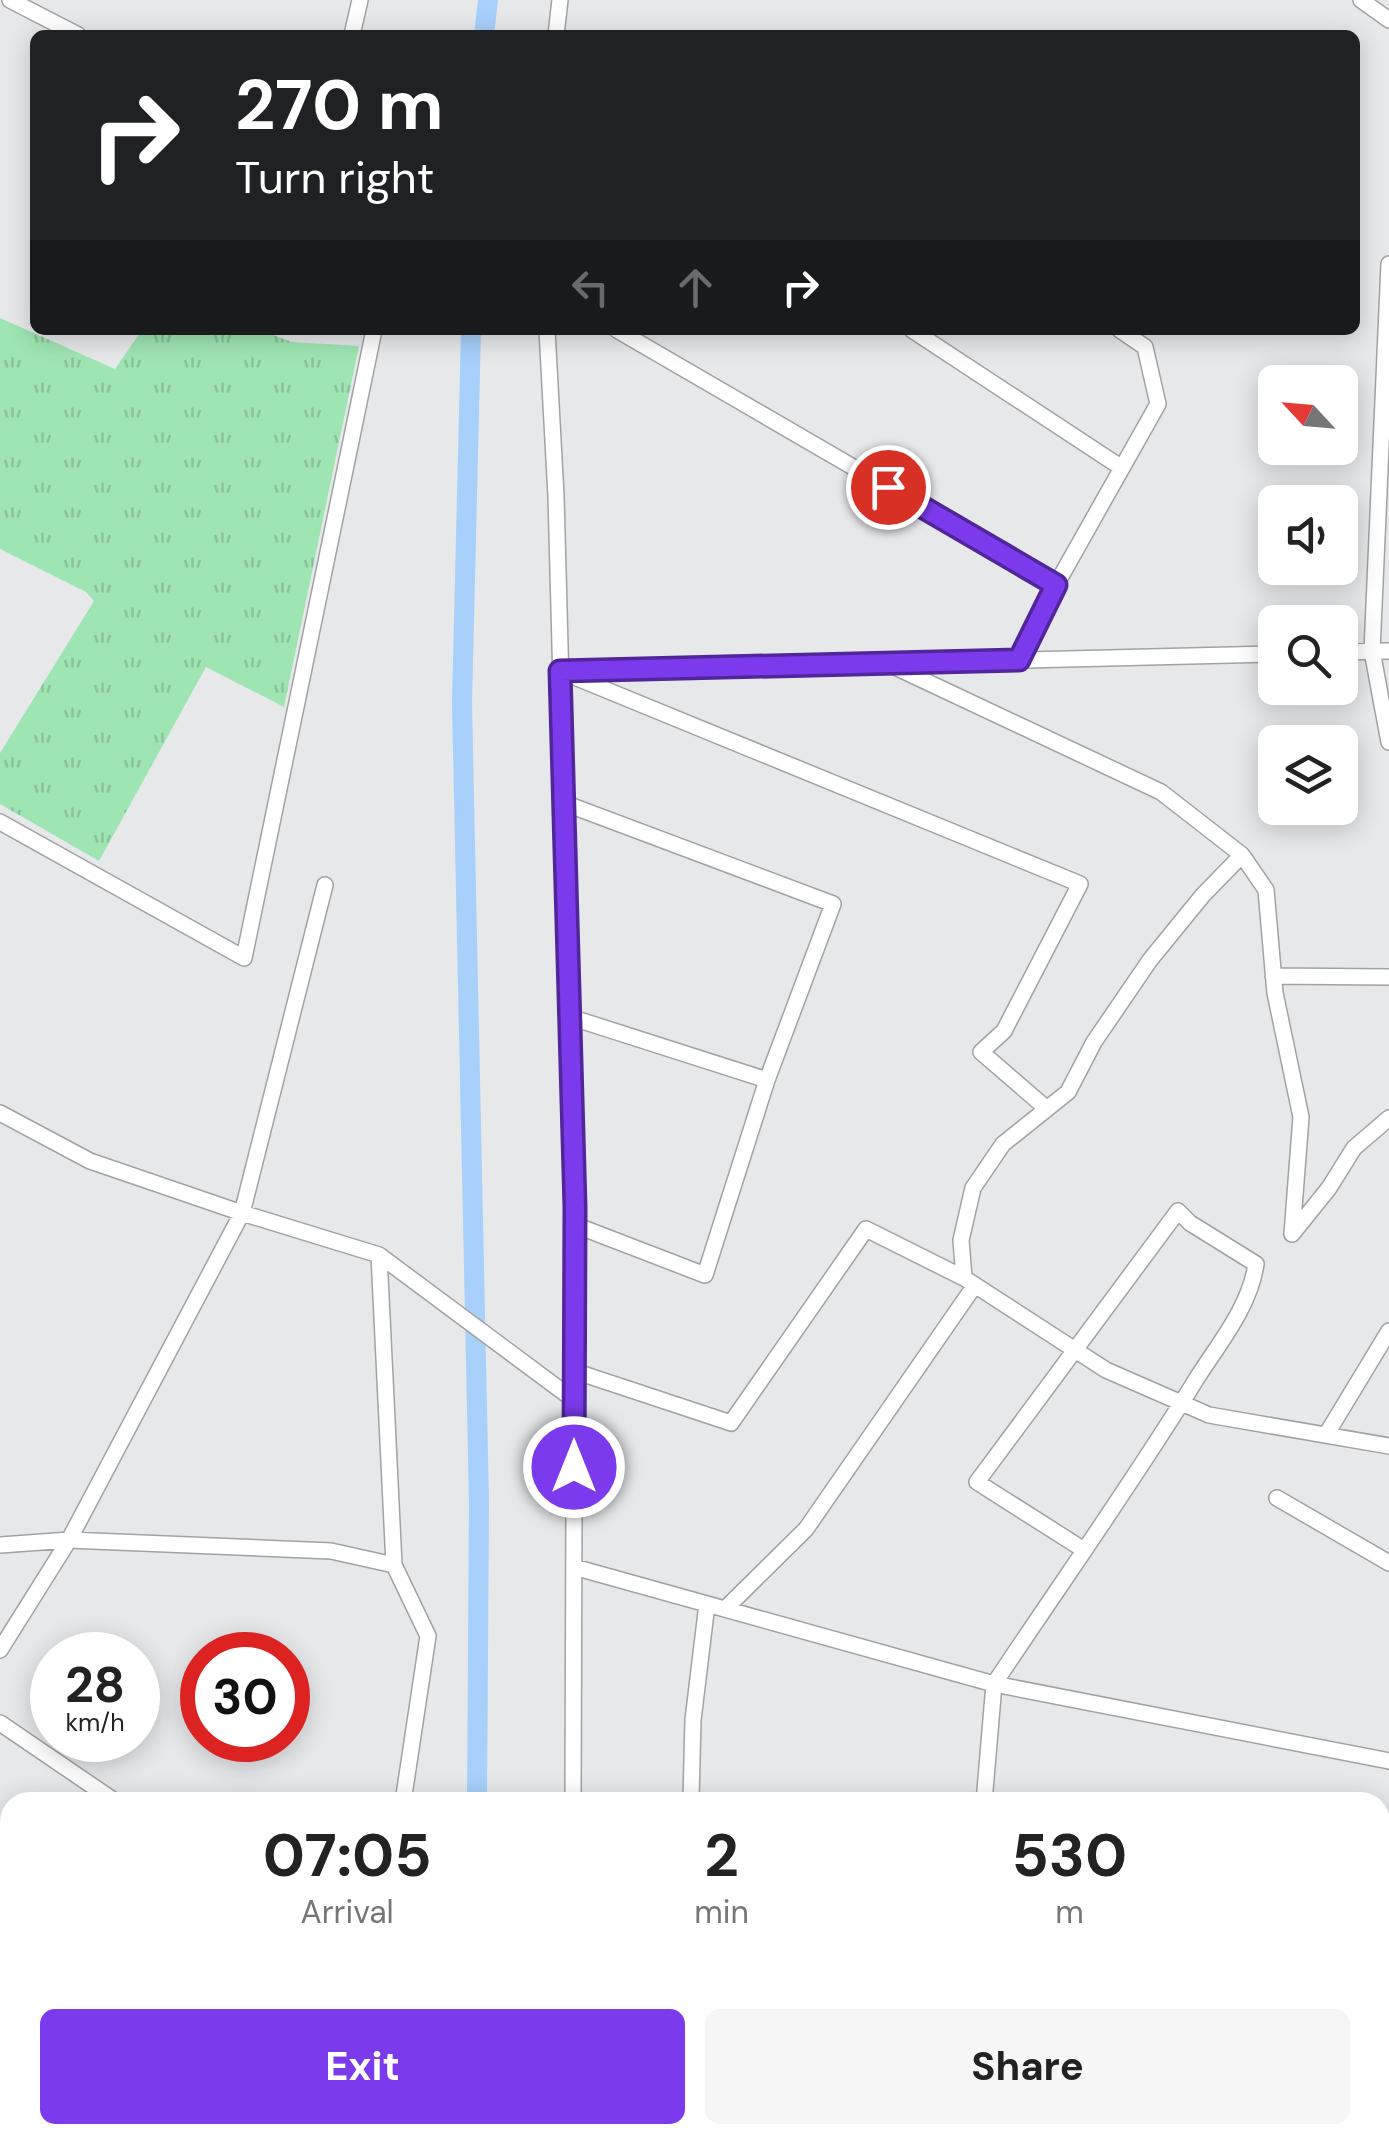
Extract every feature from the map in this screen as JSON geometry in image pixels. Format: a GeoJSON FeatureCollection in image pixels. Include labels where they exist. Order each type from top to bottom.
{"type":"FeatureCollection","features":[{"type":"Feature","properties":{"kind":"street"},"geometry":{"type":"LineString","coordinates":[[10,0],[68,30]]}},
{"type":"Feature","properties":{"kind":"street"},"geometry":{"type":"LineString","coordinates":[[353,30],[360,0]]}},
{"type":"Feature","properties":{"kind":"street"},"geometry":{"type":"LineString","coordinates":[[557,30],[560,0]]}},
{"type":"Feature","properties":{"kind":"street"},"geometry":{"type":"LineString","coordinates":[[1361,0],[1389,20]]}},
{"type":"Feature","properties":{"kind":"street"},"geometry":{"type":"LineString","coordinates":[[1389,264],[1380,651],[1389,742]]}},
{"type":"Feature","properties":{"kind":"street"},"geometry":{"type":"LineString","coordinates":[[0,822],[244,958],[373,335]]}},
{"type":"Feature","properties":{"kind":"street"},"geometry":{"type":"LineString","coordinates":[[546,335],[575,1225],[572,1792]]}},
{"type":"Feature","properties":{"kind":"street"},"geometry":{"type":"LineString","coordinates":[[626,335],[1056,585]]}},
{"type":"Feature","properties":{"kind":"street"},"geometry":{"type":"LineString","coordinates":[[920,335],[1122,468]]}},
{"type":"Feature","properties":{"kind":"street"},"geometry":{"type":"LineString","coordinates":[[1019,660],[1056,585],[1158,404],[1145,346],[1128,335]]}},
{"type":"Feature","properties":{"kind":"street"},"geometry":{"type":"LineString","coordinates":[[560,671],[1258,654]]}},
{"type":"Feature","properties":{"kind":"street"},"geometry":{"type":"LineString","coordinates":[[888,663],[1161,792],[1242,855],[1266,890],[1274,976],[1301,1117],[1292,1234],[1330,1188],[1354,1148],[1389,1118]]}},
{"type":"Feature","properties":{"kind":"street"},"geometry":{"type":"LineString","coordinates":[[560,671],[1080,884],[1004,1032],[981,1052],[1047,1108]]}},
{"type":"Feature","properties":{"kind":"street"},"geometry":{"type":"LineString","coordinates":[[564,803],[833,904],[767,1080],[705,1275],[575,1225]]}},
{"type":"Feature","properties":{"kind":"street"},"geometry":{"type":"LineString","coordinates":[[725,1609],[806,1530],[970,1282],[961,1240],[973,1188],[1002,1144],[1068,1092],[1094,1042],[1150,960],[1242,855]]}},
{"type":"Feature","properties":{"kind":"street"},"geometry":{"type":"LineString","coordinates":[[0,1650],[68,1540],[242,1213],[325,884]]}},
{"type":"Feature","properties":{"kind":"street"},"geometry":{"type":"LineString","coordinates":[[1274,976],[1389,977]]}},
{"type":"Feature","properties":{"kind":"street"},"geometry":{"type":"LineString","coordinates":[[570,1017],[767,1080]]}},
{"type":"Feature","properties":{"kind":"street"},"geometry":{"type":"LineString","coordinates":[[0,1114],[90,1161],[378,1255],[574,1400]]}},
{"type":"Feature","properties":{"kind":"street"},"geometry":{"type":"LineString","coordinates":[[985,1792],[994,1684],[1084,1550],[1182,1403],[1252,1290],[1256,1264],[1190,1223],[1178,1210],[977,1482],[1084,1550]]}},
{"type":"Feature","properties":{"kind":"street"},"geometry":{"type":"LineString","coordinates":[[574,1370],[731,1423],[866,1229],[970,1282],[1106,1370],[1182,1403],[1209,1414],[1389,1446]]}},
{"type":"Feature","properties":{"kind":"street"},"geometry":{"type":"LineString","coordinates":[[378,1255],[394,1564],[428,1636],[405,1792]]}},
{"type":"Feature","properties":{"kind":"street"},"geometry":{"type":"LineString","coordinates":[[1326,1435],[1389,1331]]}},
{"type":"Feature","properties":{"kind":"street"},"geometry":{"type":"LineString","coordinates":[[1277,1498],[1389,1563]]}},
{"type":"Feature","properties":{"kind":"street"},"geometry":{"type":"LineString","coordinates":[[0,1546],[68,1540],[331,1551],[394,1564]]}},
{"type":"Feature","properties":{"kind":"street"},"geometry":{"type":"LineString","coordinates":[[574,1566],[994,1684],[1389,1761]]}},
{"type":"Feature","properties":{"kind":"street"},"geometry":{"type":"LineString","coordinates":[[691,1792],[693,1720],[707,1604]]}},
{"type":"Feature","properties":{"kind":"street"},"geometry":{"type":"LineString","coordinates":[[0,1723],[101,1792]]}},
{"type":"Feature","properties":{"kind":"green space"},"geometry":{"type":"Polygon","coordinates":[[[0,318],[30,331],[30,335],[38,335],[115,369],[139,335],[273,335],[292,342],[359,346],[284,707],[206,667],[99,861],[0,804],[0,753],[94,601],[86,592],[0,549],[0,318]]]}},
{"type":"Feature","properties":{"kind":"waterway"},"geometry":{"type":"LineString","coordinates":[[485,30],[488,0]]}},
{"type":"Feature","properties":{"kind":"waterway"},"geometry":{"type":"LineString","coordinates":[[471,335],[462,703],[479,1503],[477,1792]]}},
{"type":"Feature","properties":{"kind":"route"},"geometry":{"type":"LineString","coordinates":[[574,1467],[575,1207],[560,671],[1019,660],[1056,585],[888,487]]}}]}
